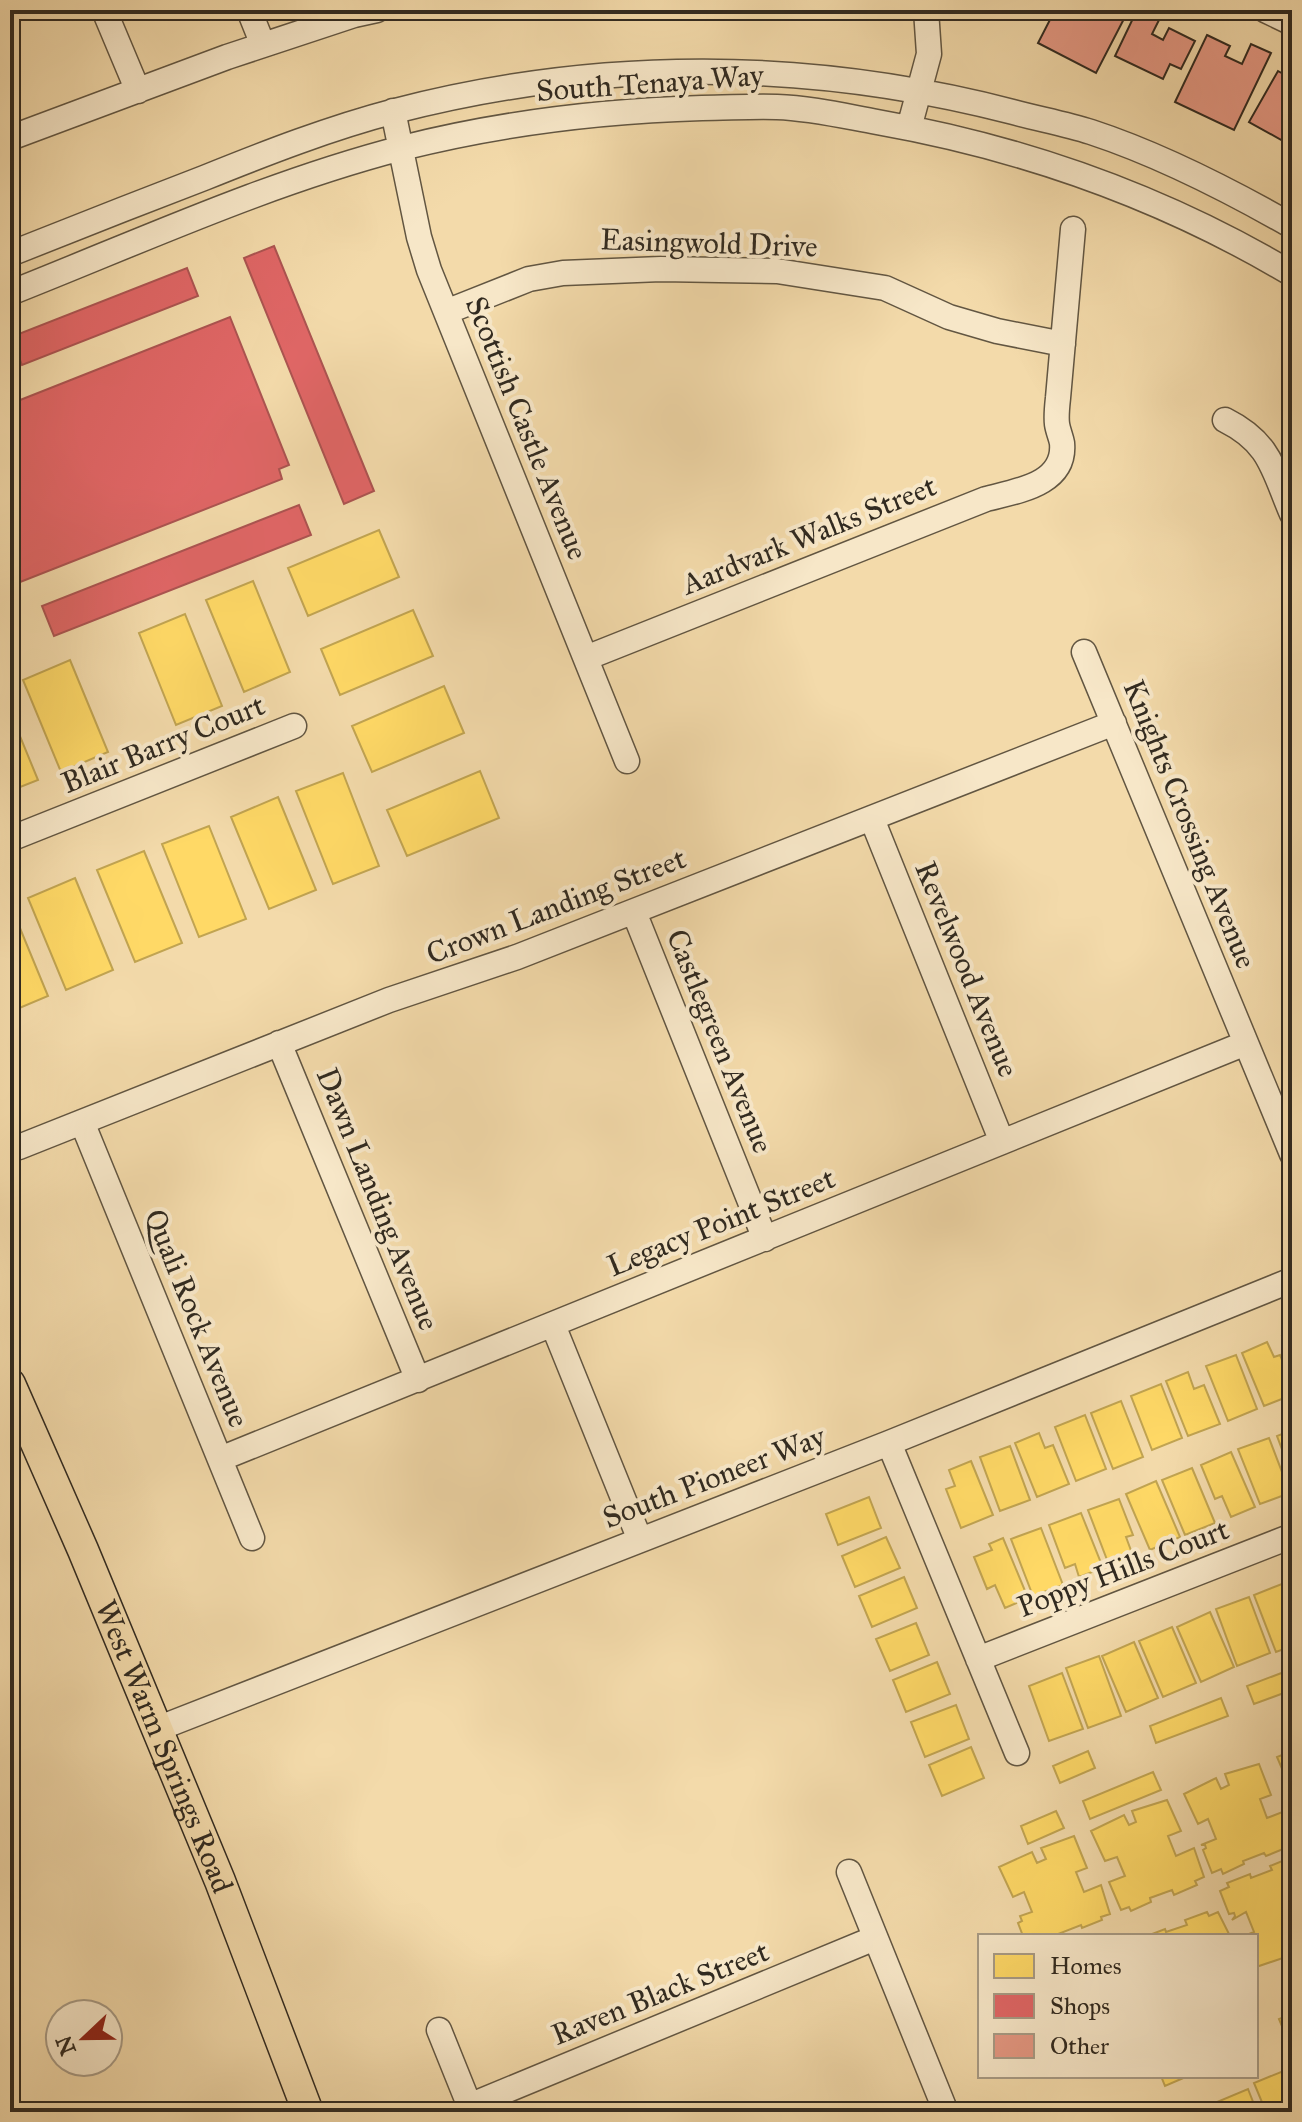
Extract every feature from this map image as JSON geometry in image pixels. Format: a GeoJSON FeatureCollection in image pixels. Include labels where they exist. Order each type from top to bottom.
{"type":"FeatureCollection","features":[{"type":"Feature","properties":{"kind":"main road","name":"West Warm Springs Road"},"geometry":{"type":"LineString","coordinates":[[10,1384],[83,1550],[220,1881],[308,2112]]}},
{"type":"Feature","properties":{"kind":"street"},"geometry":{"type":"LineString","coordinates":[[104,10],[138,91]]}},
{"type":"Feature","properties":{"kind":"street"},"geometry":{"type":"LineString","coordinates":[[249,10],[263,45]]}},
{"type":"Feature","properties":{"kind":"street"},"geometry":{"type":"LineString","coordinates":[[11,134],[263,45],[377,10]]}},
{"type":"Feature","properties":{"kind":"street"},"geometry":{"type":"LineString","coordinates":[[909,128],[929,54],[926,10]]}},
{"type":"Feature","properties":{"kind":"street","name":"South Tenaya Way"},"geometry":{"type":"LineString","coordinates":[[10,254],[261,155],[393,111],[532,82],[672,70],[770,72],[920,90],[1092,132],[1222,187],[1292,226]]}},
{"type":"Feature","properties":{"kind":"street","name":"South Tenaya Way"},"geometry":{"type":"LineString","coordinates":[[10,293],[272,189],[401,149],[537,120],[672,109],[778,107],[909,128],[1006,150],[1097,180],[1200,224],[1292,274]]}},
{"type":"Feature","properties":{"kind":"street","name":"Scottish Castle Avenue"},"geometry":{"type":"LineString","coordinates":[[393,111],[419,237],[446,312],[627,761]]}},
{"type":"Feature","properties":{"kind":"street"},"geometry":{"type":"LineString","coordinates":[[1063,344],[1073,229]]}},
{"type":"Feature","properties":{"kind":"street","name":"Easingwold Drive"},"geometry":{"type":"LineString","coordinates":[[446,312],[529,279],[563,273],[661,269],[777,271],[885,288],[949,317],[997,331],[1063,344]]}},
{"type":"Feature","properties":{"kind":"street","name":"Aardvark Walks Street"},"geometry":{"type":"LineString","coordinates":[[586,658],[986,499],[1042,483],[1054,472],[1061,457],[1062,443],[1057,425],[1063,344]]}},
{"type":"Feature","properties":{"kind":"street"},"geometry":{"type":"LineString","coordinates":[[1225,420],[1241,428],[1267,452],[1292,514]]}},
{"type":"Feature","properties":{"kind":"street","name":"Knights Crossing Avenue"},"geometry":{"type":"LineString","coordinates":[[1084,652],[1292,1154]]}},
{"type":"Feature","properties":{"kind":"street","name":"Crown Landing Street"},"geometry":{"type":"LineString","coordinates":[[19,1147],[389,1000],[517,957],[1114,723]]}},
{"type":"Feature","properties":{"kind":"street","name":"Blair Barry Court"},"geometry":{"type":"LineString","coordinates":[[10,839],[294,726]]}},
{"type":"Feature","properties":{"kind":"street","name":"Revelwood Avenue"},"geometry":{"type":"LineString","coordinates":[[872,819],[1002,1142]]}},
{"type":"Feature","properties":{"kind":"street","name":"Castlegreen Avenue"},"geometry":{"type":"LineString","coordinates":[[634,912],[765,1239]]}},
{"type":"Feature","properties":{"kind":"street","name":"Dawn Landing Avenue"},"geometry":{"type":"LineString","coordinates":[[279,1043],[418,1380]]}},
{"type":"Feature","properties":{"kind":"street","name":"Legacy Point Street"},"geometry":{"type":"LineString","coordinates":[[220,1459],[1246,1043]]}},
{"type":"Feature","properties":{"kind":"street","name":"Quali Rock Avenue"},"geometry":{"type":"LineString","coordinates":[[82,1122],[252,1538]]}},
{"type":"Feature","properties":{"kind":"street","name":"South Pioneer Way"},"geometry":{"type":"LineString","coordinates":[[157,1729],[889,1443],[1292,1280]]}},
{"type":"Feature","properties":{"kind":"street"},"geometry":{"type":"LineString","coordinates":[[553,1325],[640,1540]]}},
{"type":"Feature","properties":{"kind":"street"},"geometry":{"type":"LineString","coordinates":[[889,1443],[1017,1753]]}},
{"type":"Feature","properties":{"kind":"street","name":"Poppy Hills Court"},"geometry":{"type":"LineString","coordinates":[[978,1659],[1292,1536]]}},
{"type":"Feature","properties":{"kind":"street"},"geometry":{"type":"LineString","coordinates":[[849,1872],[946,2112]]}},
{"type":"Feature","properties":{"kind":"street","name":"Raven Black Street"},"geometry":{"type":"LineString","coordinates":[[470,2109],[875,1938]]}},
{"type":"Feature","properties":{"kind":"street"},"geometry":{"type":"LineString","coordinates":[[439,2030],[470,2109]]}},
{"type":"Feature","properties":{"kind":"building: Homes"},"geometry":{"type":"Polygon","coordinates":[[[379,530],[399,577],[308,616],[288,568],[379,530]]]}},
{"type":"Feature","properties":{"kind":"building: Homes"},"geometry":{"type":"Polygon","coordinates":[[[253,581],[290,672],[244,692],[206,600],[253,581]]]}},
{"type":"Feature","properties":{"kind":"building: Homes"},"geometry":{"type":"Polygon","coordinates":[[[413,610],[433,656],[340,695],[321,649],[413,610]]]}},
{"type":"Feature","properties":{"kind":"building: Homes"},"geometry":{"type":"Polygon","coordinates":[[[185,614],[222,706],[176,725],[139,633],[185,614]]]}},
{"type":"Feature","properties":{"kind":"building: Homes"},"geometry":{"type":"Polygon","coordinates":[[[70,660],[108,752],[61,772],[23,680],[70,660]]]}},
{"type":"Feature","properties":{"kind":"building: Homes"},"geometry":{"type":"Polygon","coordinates":[[[444,686],[464,733],[372,772],[352,726],[444,686]]]}},
{"type":"Feature","properties":{"kind":"building: Homes"},"geometry":{"type":"Polygon","coordinates":[[[10,712],[38,780],[10,791],[10,712]]]}},
{"type":"Feature","properties":{"kind":"building: Homes"},"geometry":{"type":"Polygon","coordinates":[[[480,771],[499,818],[407,856],[387,810],[480,771]]]}},
{"type":"Feature","properties":{"kind":"building: Homes"},"geometry":{"type":"Polygon","coordinates":[[[343,773],[379,866],[333,884],[296,791],[343,773]]]}},
{"type":"Feature","properties":{"kind":"building: Homes"},"geometry":{"type":"Polygon","coordinates":[[[278,797],[316,890],[269,909],[231,817],[278,797]]]}},
{"type":"Feature","properties":{"kind":"building: Homes"},"geometry":{"type":"Polygon","coordinates":[[[209,826],[246,919],[199,937],[162,844],[209,826]]]}},
{"type":"Feature","properties":{"kind":"building: Homes"},"geometry":{"type":"Polygon","coordinates":[[[144,851],[182,943],[135,962],[97,870],[144,851]]]}},
{"type":"Feature","properties":{"kind":"building: Homes"},"geometry":{"type":"Polygon","coordinates":[[[75,878],[113,970],[66,990],[28,898],[75,878]]]}},
{"type":"Feature","properties":{"kind":"building: Homes"},"geometry":{"type":"Polygon","coordinates":[[[10,904],[48,996],[10,1012],[10,904]]]}},
{"type":"Feature","properties":{"kind":"building: Homes"},"geometry":{"type":"Polygon","coordinates":[[[1292,1332],[1292,1362],[1282,1336],[1292,1332]]]}},
{"type":"Feature","properties":{"kind":"building: Homes"},"geometry":{"type":"Polygon","coordinates":[[[1267,1342],[1274,1357],[1280,1355],[1292,1385],[1292,1395],[1264,1406],[1242,1353],[1267,1342]]]}},
{"type":"Feature","properties":{"kind":"building: Homes"},"geometry":{"type":"Polygon","coordinates":[[[1236,1355],[1257,1409],[1228,1421],[1206,1366],[1236,1355]]]}},
{"type":"Feature","properties":{"kind":"building: Homes"},"geometry":{"type":"Polygon","coordinates":[[[1188,1372],[1194,1389],[1204,1385],[1220,1424],[1188,1436],[1166,1381],[1188,1372]]]}},
{"type":"Feature","properties":{"kind":"building: Homes"},"geometry":{"type":"Polygon","coordinates":[[[1161,1384],[1182,1438],[1152,1450],[1131,1396],[1161,1384]]]}},
{"type":"Feature","properties":{"kind":"building: Homes"},"geometry":{"type":"Polygon","coordinates":[[[1121,1401],[1143,1457],[1113,1469],[1091,1413],[1121,1401]]]}},
{"type":"Feature","properties":{"kind":"building: Homes"},"geometry":{"type":"Polygon","coordinates":[[[1085,1415],[1106,1469],[1076,1481],[1055,1427],[1085,1415]]]}},
{"type":"Feature","properties":{"kind":"building: Homes"},"geometry":{"type":"Polygon","coordinates":[[[1292,1430],[1292,1476],[1277,1436],[1292,1430]]]}},
{"type":"Feature","properties":{"kind":"building: Homes"},"geometry":{"type":"Polygon","coordinates":[[[1039,1433],[1045,1448],[1053,1445],[1069,1484],[1037,1497],[1015,1443],[1039,1433]]]}},
{"type":"Feature","properties":{"kind":"building: Homes"},"geometry":{"type":"Polygon","coordinates":[[[1269,1438],[1290,1493],[1260,1504],[1238,1449],[1269,1438]]]}},
{"type":"Feature","properties":{"kind":"building: Homes"},"geometry":{"type":"Polygon","coordinates":[[[1010,1446],[1030,1500],[1000,1511],[980,1457],[1010,1446]]]}},
{"type":"Feature","properties":{"kind":"building: Homes"},"geometry":{"type":"Polygon","coordinates":[[[1231,1452],[1255,1507],[1231,1517],[1222,1496],[1215,1499],[1201,1465],[1231,1452]]]}},
{"type":"Feature","properties":{"kind":"building: Homes"},"geometry":{"type":"Polygon","coordinates":[[[971,1461],[993,1515],[961,1528],[946,1489],[955,1486],[949,1470],[971,1461]]]}},
{"type":"Feature","properties":{"kind":"building: Homes"},"geometry":{"type":"Polygon","coordinates":[[[1192,1468],[1215,1523],[1185,1535],[1162,1480],[1192,1468]]]}},
{"type":"Feature","properties":{"kind":"building: Homes"},"geometry":{"type":"Polygon","coordinates":[[[1156,1481],[1180,1537],[1150,1550],[1126,1494],[1156,1481]]]}},
{"type":"Feature","properties":{"kind":"building: Homes"},"geometry":{"type":"Polygon","coordinates":[[[869,1497],[881,1528],[838,1545],[826,1514],[869,1497]]]}},
{"type":"Feature","properties":{"kind":"building: Homes"},"geometry":{"type":"Polygon","coordinates":[[[1119,1499],[1133,1535],[1126,1537],[1133,1556],[1109,1565],[1088,1510],[1119,1499]]]}},
{"type":"Feature","properties":{"kind":"building: Homes"},"geometry":{"type":"Polygon","coordinates":[[[1081,1513],[1103,1568],[1079,1577],[1075,1564],[1065,1568],[1049,1525],[1081,1513]]]}},
{"type":"Feature","properties":{"kind":"building: Homes"},"geometry":{"type":"Polygon","coordinates":[[[1041,1528],[1063,1585],[1033,1596],[1011,1539],[1041,1528]]]}},
{"type":"Feature","properties":{"kind":"building: Homes"},"geometry":{"type":"Polygon","coordinates":[[[886,1537],[900,1568],[855,1587],[842,1556],[886,1537]]]}},
{"type":"Feature","properties":{"kind":"building: Homes"},"geometry":{"type":"Polygon","coordinates":[[[1003,1538],[1028,1598],[1005,1608],[995,1585],[987,1589],[974,1557],[992,1550],[989,1544],[1003,1538]]]}},
{"type":"Feature","properties":{"kind":"building: Homes"},"geometry":{"type":"Polygon","coordinates":[[[904,1577],[917,1608],[872,1627],[859,1596],[904,1577]]]}},
{"type":"Feature","properties":{"kind":"building: Homes"},"geometry":{"type":"Polygon","coordinates":[[[1287,1582],[1292,1595],[1292,1646],[1276,1652],[1254,1595],[1287,1582]]]}},
{"type":"Feature","properties":{"kind":"building: Homes"},"geometry":{"type":"Polygon","coordinates":[[[1249,1597],[1270,1653],[1237,1666],[1216,1609],[1249,1597]]]}},
{"type":"Feature","properties":{"kind":"building: Homes"},"geometry":{"type":"Polygon","coordinates":[[[1210,1612],[1234,1667],[1201,1682],[1177,1627],[1210,1612]]]}},
{"type":"Feature","properties":{"kind":"building: Homes"},"geometry":{"type":"Polygon","coordinates":[[[916,1623],[929,1655],[890,1671],[876,1639],[916,1623]]]}},
{"type":"Feature","properties":{"kind":"building: Homes"},"geometry":{"type":"Polygon","coordinates":[[[1172,1627],[1196,1683],[1163,1697],[1139,1641],[1172,1627]]]}},
{"type":"Feature","properties":{"kind":"building: Homes"},"geometry":{"type":"Polygon","coordinates":[[[1134,1642],[1158,1698],[1126,1712],[1102,1656],[1134,1642]]]}},
{"type":"Feature","properties":{"kind":"building: Homes"},"geometry":{"type":"Polygon","coordinates":[[[1099,1656],[1121,1716],[1088,1728],[1066,1668],[1099,1656]]]}},
{"type":"Feature","properties":{"kind":"building: Homes"},"geometry":{"type":"Polygon","coordinates":[[[937,1662],[950,1694],[906,1712],[893,1680],[937,1662]]]}},
{"type":"Feature","properties":{"kind":"building: Homes"},"geometry":{"type":"Polygon","coordinates":[[[1292,1669],[1292,1690],[1254,1704],[1247,1686],[1292,1669]]]}},
{"type":"Feature","properties":{"kind":"building: Homes"},"geometry":{"type":"Polygon","coordinates":[[[1062,1673],[1083,1729],[1049,1741],[1029,1686],[1062,1673]]]}},
{"type":"Feature","properties":{"kind":"building: Homes"},"geometry":{"type":"Polygon","coordinates":[[[1221,1698],[1228,1716],[1156,1743],[1150,1726],[1221,1698]]]}},
{"type":"Feature","properties":{"kind":"building: Homes"},"geometry":{"type":"Polygon","coordinates":[[[956,1705],[969,1739],[925,1757],[911,1722],[956,1705]]]}},
{"type":"Feature","properties":{"kind":"building: Homes"},"geometry":{"type":"Polygon","coordinates":[[[971,1747],[984,1778],[942,1796],[929,1765],[971,1747]]]}},
{"type":"Feature","properties":{"kind":"building: Homes"},"geometry":{"type":"Polygon","coordinates":[[[1088,1751],[1095,1768],[1060,1783],[1053,1766],[1088,1751]]]}},
{"type":"Feature","properties":{"kind":"building: Homes"},"geometry":{"type":"Polygon","coordinates":[[[1292,1751],[1292,1792],[1277,1757],[1292,1751]]]}},
{"type":"Feature","properties":{"kind":"building: Homes"},"geometry":{"type":"Polygon","coordinates":[[[1259,1764],[1271,1795],[1260,1799],[1267,1818],[1285,1811],[1292,1828],[1292,1841],[1286,1844],[1288,1847],[1243,1861],[1244,1864],[1223,1874],[1221,1869],[1212,1873],[1203,1850],[1205,1845],[1201,1845],[1216,1839],[1208,1819],[1198,1824],[1184,1794],[1216,1778],[1221,1789],[1229,1785],[1225,1774],[1259,1764]]]}},
{"type":"Feature","properties":{"kind":"building: Homes"},"geometry":{"type":"Polygon","coordinates":[[[1153,1772],[1161,1790],[1090,1819],[1083,1801],[1153,1772]]]}},
{"type":"Feature","properties":{"kind":"building: Homes"},"geometry":{"type":"Polygon","coordinates":[[[1167,1800],[1181,1831],[1168,1836],[1176,1856],[1194,1848],[1204,1877],[1195,1881],[1197,1885],[1174,1895],[1172,1890],[1150,1898],[1151,1902],[1131,1911],[1129,1907],[1121,1910],[1109,1882],[1125,1876],[1117,1857],[1105,1861],[1091,1831],[1124,1815],[1129,1825],[1136,1822],[1132,1811],[1167,1800]]]}},
{"type":"Feature","properties":{"kind":"building: Homes"},"geometry":{"type":"Polygon","coordinates":[[[1056,1811],[1064,1828],[1028,1844],[1021,1826],[1056,1811]]]}},
{"type":"Feature","properties":{"kind":"building: Homes"},"geometry":{"type":"Polygon","coordinates":[[[1074,1836],[1087,1868],[1076,1872],[1084,1892],[1101,1885],[1110,1914],[1082,1928],[1081,1925],[1058,1934],[1022,1934],[1018,1923],[1022,1921],[1020,1916],[1032,1912],[1024,1892],[1013,1897],[999,1867],[1032,1852],[1037,1863],[1046,1859],[1041,1848],[1074,1836]]]}},
{"type":"Feature","properties":{"kind":"building: Homes"},"geometry":{"type":"Polygon","coordinates":[[[1292,1857],[1292,1942],[1284,1945],[1289,1956],[1258,1966],[1258,1934],[1249,1934],[1254,1932],[1246,1912],[1232,1920],[1234,1913],[1229,1914],[1220,1891],[1229,1887],[1227,1883],[1272,1870],[1270,1866],[1292,1857]]]}},
{"type":"Feature","properties":{"kind":"building: Homes"},"geometry":{"type":"Polygon","coordinates":[[[1207,1912],[1209,1916],[1218,1912],[1229,1934],[1152,1934],[1187,1925],[1185,1920],[1207,1912]]]}},
{"type":"Feature","properties":{"kind":"building: Homes"},"geometry":{"type":"Polygon","coordinates":[[[1292,2014],[1292,2034],[1286,2036],[1279,2019],[1292,2014]]]}},
{"type":"Feature","properties":{"kind":"building: Homes"},"geometry":{"type":"Polygon","coordinates":[[[1286,2070],[1292,2084],[1292,2112],[1266,2112],[1254,2083],[1286,2070]]]}},
{"type":"Feature","properties":{"kind":"building: Homes"},"geometry":{"type":"Polygon","coordinates":[[[1162,2078],[1183,2078],[1165,2086],[1162,2078]]]}},
{"type":"Feature","properties":{"kind":"building: Homes"},"geometry":{"type":"Polygon","coordinates":[[[1248,2089],[1257,2112],[1221,2112],[1217,2102],[1248,2089]]]}},
{"type":"Feature","properties":{"kind":"building: Homes"},"geometry":{"type":"Polygon","coordinates":[[[1208,2104],[1211,2112],[1187,2112],[1208,2104]]]}},
{"type":"Feature","properties":{"kind":"building: Shops"},"geometry":{"type":"Polygon","coordinates":[[[274,246],[374,491],[344,504],[244,258],[274,246]]]}},
{"type":"Feature","properties":{"kind":"building: Shops"},"geometry":{"type":"Polygon","coordinates":[[[187,268],[198,296],[22,365],[11,337],[187,268]]]}},
{"type":"Feature","properties":{"kind":"building: Shops"},"geometry":{"type":"Polygon","coordinates":[[[230,317],[289,465],[279,469],[282,479],[10,586],[10,404],[230,317]]]}},
{"type":"Feature","properties":{"kind":"building: Shops"},"geometry":{"type":"Polygon","coordinates":[[[299,505],[311,535],[54,636],[42,606],[299,505]]]}},
{"type":"Feature","properties":{"kind":"building: Other"},"geometry":{"type":"Polygon","coordinates":[[[1055,10],[1084,13],[1086,10],[1123,10],[1127,13],[1096,73],[1038,43],[1055,10]]]}},
{"type":"Feature","properties":{"kind":"building: Other"},"geometry":{"type":"Polygon","coordinates":[[[1137,10],[1164,10],[1152,34],[1163,40],[1169,28],[1195,41],[1181,69],[1170,64],[1163,79],[1115,56],[1137,10]]]}},
{"type":"Feature","properties":{"kind":"building: Other"},"geometry":{"type":"Polygon","coordinates":[[[1207,35],[1230,46],[1225,56],[1242,64],[1251,44],[1271,53],[1234,130],[1175,102],[1207,35]]]}},
{"type":"Feature","properties":{"kind":"building: Other"},"geometry":{"type":"Polygon","coordinates":[[[1278,71],[1292,79],[1292,146],[1249,122],[1278,71]]]}}]}
